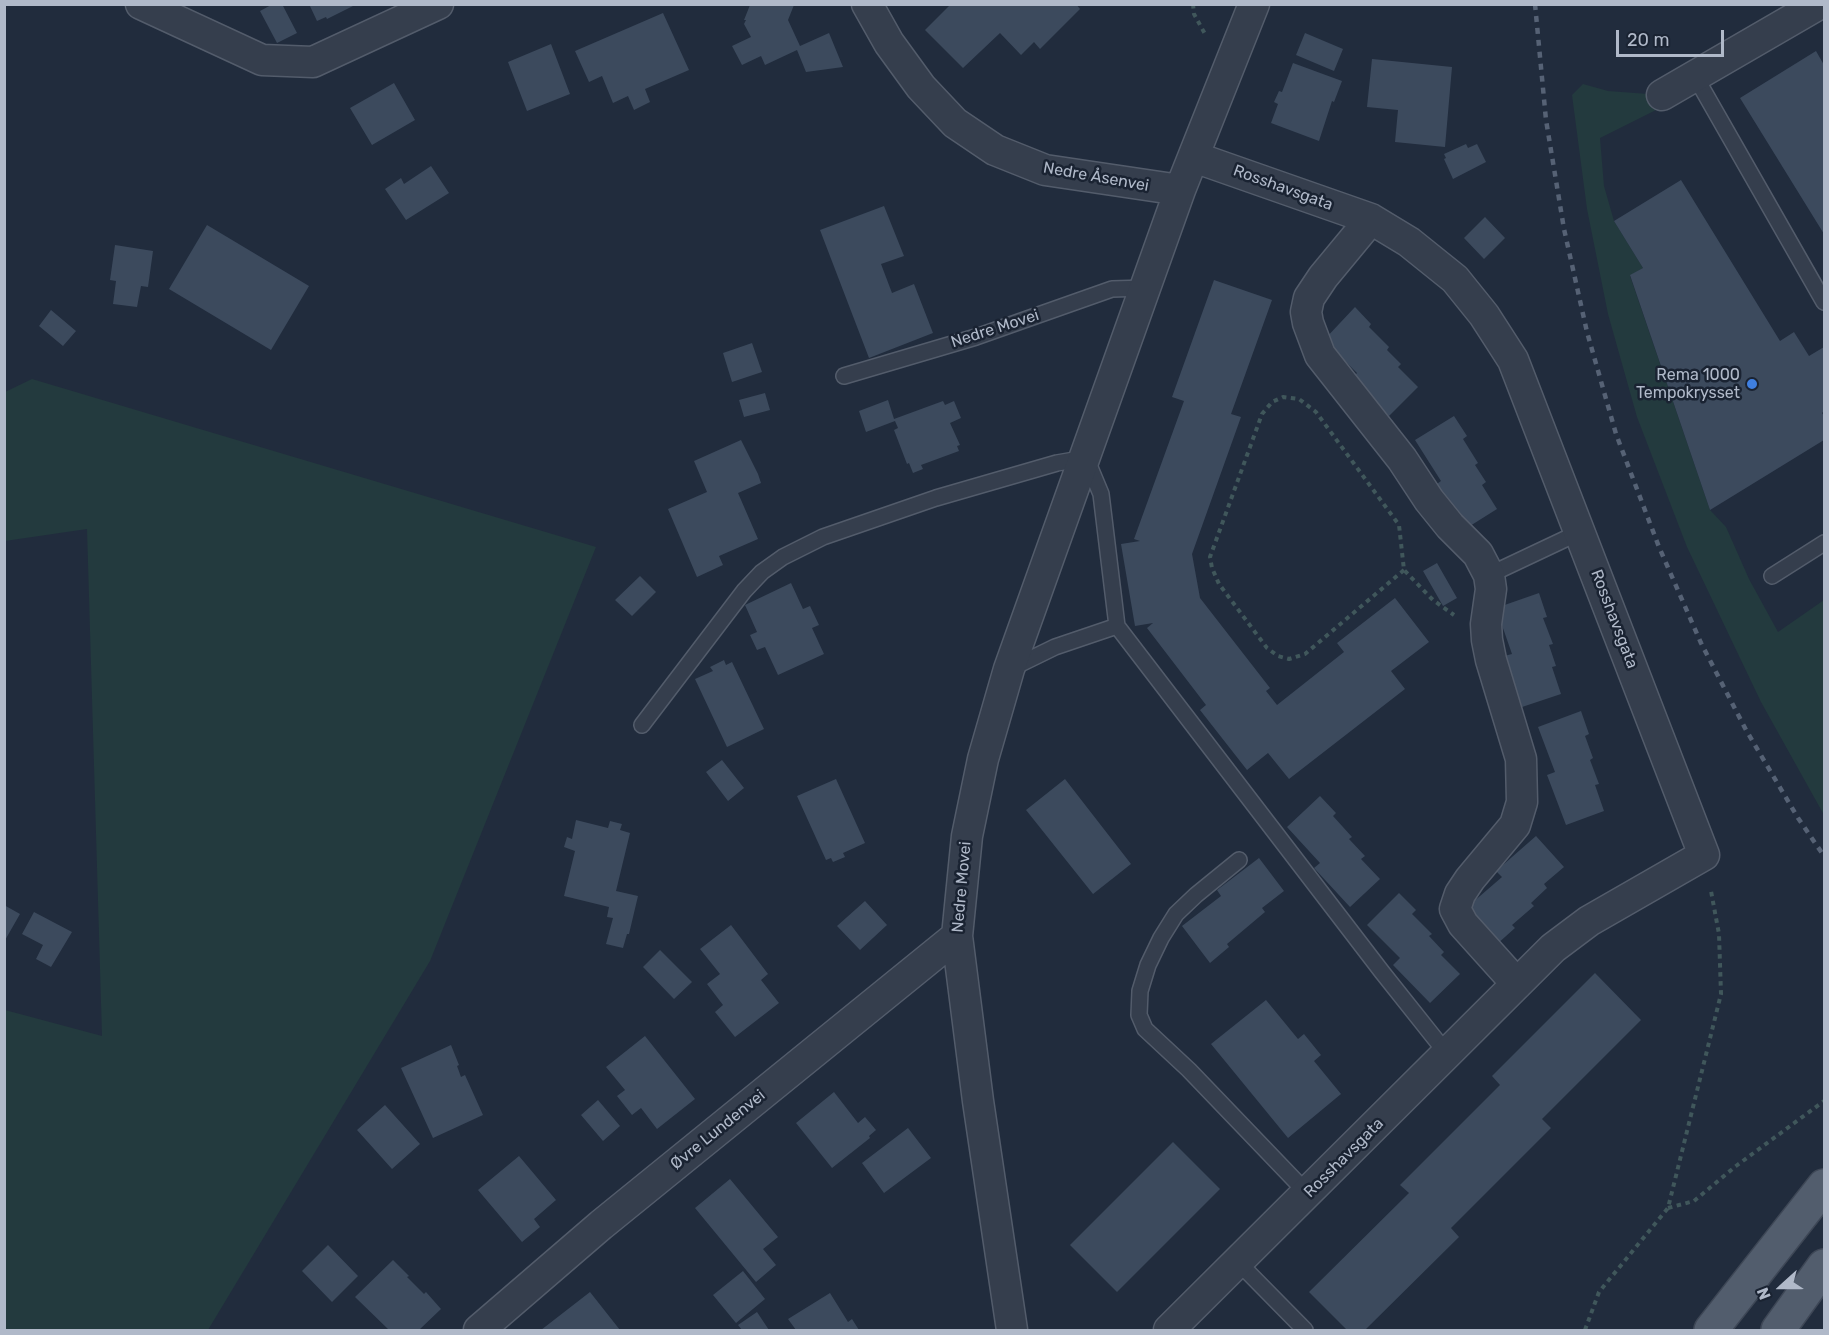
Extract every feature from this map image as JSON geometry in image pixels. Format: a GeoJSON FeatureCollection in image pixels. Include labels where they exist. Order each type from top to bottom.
{"type":"FeatureCollection","features":[{"type":"Feature","properties":{"kind":"main road"},"geometry":{"type":"LineString","coordinates":[[1711,1330],[1824,1186]]}},
{"type":"Feature","properties":{"kind":"main road"},"geometry":{"type":"LineString","coordinates":[[1778,1330],[1824,1266]]}},
{"type":"Feature","properties":{"kind":"street"},"geometry":{"type":"LineString","coordinates":[[141,4],[262,60],[313,62],[438,4]]}},
{"type":"Feature","properties":{"kind":"street","name":"Nedre Åsenvei"},"geometry":{"type":"LineString","coordinates":[[867,4],[889,43],[921,87],[955,123],[995,150],[1045,170],[1180,190]]}},
{"type":"Feature","properties":{"kind":"street","name":"Nedre Movei"},"geometry":{"type":"LineString","coordinates":[[1012,1330],[978,1101],[957,936],[967,836],[982,759],[1009,669],[1180,190],[1254,4]]}},
{"type":"Feature","properties":{"kind":"street"},"geometry":{"type":"LineString","coordinates":[[1662,95],[1820,11]]}},
{"type":"Feature","properties":{"kind":"street","name":"Rosshavsgata"},"geometry":{"type":"LineString","coordinates":[[1169,1330],[1448,1055],[1553,948],[1589,921],[1704,855],[1513,360],[1484,315],[1455,279],[1408,242],[1371,219],[1194,157]]}},
{"type":"Feature","properties":{"kind":"street"},"geometry":{"type":"LineString","coordinates":[[1371,219],[1323,277],[1309,298],[1306,312],[1320,355],[1402,459],[1429,500],[1478,555],[1489,575],[1491,589],[1486,624],[1491,660],[1521,759],[1522,802],[1515,825],[1470,879],[1460,894],[1455,909],[1463,924],[1516,984]]}},
{"type":"Feature","properties":{"kind":"street","name":"Øvre Lundenvei"},"geometry":{"type":"LineString","coordinates":[[482,1330],[601,1226],[957,936]]}},
{"type":"Feature","properties":{"kind":"lane"},"geometry":{"type":"LineString","coordinates":[[1695,76],[1824,302]]}},
{"type":"Feature","properties":{"kind":"lane","name":"Nedre Movei"},"geometry":{"type":"LineString","coordinates":[[844,376],[976,337],[1112,289],[1146,288]]}},
{"type":"Feature","properties":{"kind":"lane"},"geometry":{"type":"LineString","coordinates":[[642,725],[744,591],[762,572],[783,557],[824,537],[936,498],[1057,463],[1086,458],[1101,494],[1117,626],[1448,1055]]}},
{"type":"Feature","properties":{"kind":"lane"},"geometry":{"type":"LineString","coordinates":[[1489,575],[1580,532]]}},
{"type":"Feature","properties":{"kind":"lane"},"geometry":{"type":"LineString","coordinates":[[1772,576],[1824,543]]}},
{"type":"Feature","properties":{"kind":"lane"},"geometry":{"type":"LineString","coordinates":[[1009,669],[1055,647],[1117,626]]}},
{"type":"Feature","properties":{"kind":"lane"},"geometry":{"type":"LineString","coordinates":[[1239,860],[1176,914],[1149,964],[1140,991],[1139,1015],[1145,1029],[1189,1070],[1308,1194]]}},
{"type":"Feature","properties":{"kind":"lane"},"geometry":{"type":"LineString","coordinates":[[1238,1262],[1305,1330]]}},
{"type":"Feature","properties":{"kind":"path"},"geometry":{"type":"LineString","coordinates":[[1404,570],[1305,654],[1289,659],[1278,656],[1267,648],[1218,584],[1210,557],[1262,414],[1272,402],[1283,397],[1299,399],[1316,412],[1399,525],[1404,570],[1433,600],[1452,614],[1486,624]]}},
{"type":"Feature","properties":{"kind":"path"},"geometry":{"type":"LineString","coordinates":[[1585,1330],[1599,1292],[1668,1208],[1721,994],[1719,934],[1704,855]]}},
{"type":"Feature","properties":{"kind":"path"},"geometry":{"type":"LineString","coordinates":[[1668,1208],[1694,1201],[1736,1166],[1824,1101]]}},
{"type":"Feature","properties":{"kind":"green space"},"geometry":{"type":"Polygon","coordinates":[[[1583,84],[1608,91],[1662,95],[1664,106],[1600,138],[1604,186],[1614,221],[1643,268],[1630,276],[1710,510],[1726,527],[1749,579],[1778,632],[1824,600],[1824,815],[1761,702],[1687,547],[1637,417],[1608,314],[1587,209],[1572,95],[1583,84]]]}},
{"type":"Feature","properties":{"kind":"green space"},"geometry":{"type":"Polygon","coordinates":[[[32,379],[596,547],[430,961],[208,1330],[5,1330],[5,1010],[102,1036],[87,529],[5,541],[5,392],[32,379]]]}},
{"type":"Feature","properties":{"kind":"building"},"geometry":{"type":"Polygon","coordinates":[[[273,4],[282,4],[297,33],[277,43],[260,11],[273,4]]]}},
{"type":"Feature","properties":{"kind":"building"},"geometry":{"type":"Polygon","coordinates":[[[309,4],[357,4],[327,19],[326,17],[317,21],[309,4]]]}},
{"type":"Feature","properties":{"kind":"building"},"geometry":{"type":"Polygon","coordinates":[[[951,4],[1076,4],[1080,9],[1040,49],[1034,42],[1021,55],[1000,33],[963,68],[925,30],[951,4]]]}},
{"type":"Feature","properties":{"kind":"building"},"geometry":{"type":"Polygon","coordinates":[[[750,5],[794,5],[788,20],[800,46],[829,33],[843,67],[806,72],[797,50],[765,65],[761,56],[742,65],[732,46],[751,37],[744,24],[750,5]]]}},
{"type":"Feature","properties":{"kind":"building"},"geometry":{"type":"Polygon","coordinates":[[[663,13],[689,70],[645,89],[650,102],[634,110],[628,96],[613,103],[602,76],[589,82],[575,51],[663,13]]]}},
{"type":"Feature","properties":{"kind":"building"},"geometry":{"type":"Polygon","coordinates":[[[1305,33],[1343,49],[1334,71],[1296,55],[1305,33]]]}},
{"type":"Feature","properties":{"kind":"building"},"geometry":{"type":"Polygon","coordinates":[[[551,44],[570,94],[527,111],[508,62],[551,44]]]}},
{"type":"Feature","properties":{"kind":"building"},"geometry":{"type":"Polygon","coordinates":[[[1816,51],[1824,65],[1824,234],[1740,98],[1816,51]]]}},
{"type":"Feature","properties":{"kind":"building"},"geometry":{"type":"Polygon","coordinates":[[[1372,59],[1452,67],[1445,147],[1395,142],[1398,110],[1367,107],[1372,59]]]}},
{"type":"Feature","properties":{"kind":"building"},"geometry":{"type":"Polygon","coordinates":[[[1293,63],[1342,81],[1334,102],[1332,101],[1319,141],[1271,123],[1278,104],[1274,102],[1279,91],[1282,92],[1293,63]]]}},
{"type":"Feature","properties":{"kind":"building"},"geometry":{"type":"Polygon","coordinates":[[[394,83],[415,120],[372,145],[350,108],[394,83]]]}},
{"type":"Feature","properties":{"kind":"building"},"geometry":{"type":"Polygon","coordinates":[[[1466,144],[1468,148],[1477,144],[1486,162],[1453,179],[1444,154],[1466,144]]]}},
{"type":"Feature","properties":{"kind":"building"},"geometry":{"type":"Polygon","coordinates":[[[431,166],[449,193],[406,220],[385,189],[401,178],[404,184],[431,166]]]}},
{"type":"Feature","properties":{"kind":"building"},"geometry":{"type":"Polygon","coordinates":[[[1681,180],[1780,341],[1794,332],[1809,356],[1824,347],[1824,411],[1822,413],[1824,440],[1710,510],[1630,275],[1643,268],[1614,221],[1681,180]]]}},
{"type":"Feature","properties":{"kind":"building"},"geometry":{"type":"Polygon","coordinates":[[[884,206],[904,256],[881,264],[892,293],[914,284],[933,333],[869,358],[820,230],[884,206]]]}},
{"type":"Feature","properties":{"kind":"building"},"geometry":{"type":"Polygon","coordinates":[[[1485,217],[1505,238],[1484,259],[1464,238],[1485,217]]]}},
{"type":"Feature","properties":{"kind":"building"},"geometry":{"type":"Polygon","coordinates":[[[207,225],[309,286],[271,350],[169,289],[207,225]]]}},
{"type":"Feature","properties":{"kind":"building"},"geometry":{"type":"Polygon","coordinates":[[[115,245],[153,251],[148,287],[141,286],[137,307],[113,304],[116,281],[110,280],[115,245]]]}},
{"type":"Feature","properties":{"kind":"building"},"geometry":{"type":"Polygon","coordinates":[[[1214,280],[1272,300],[1231,414],[1241,417],[1192,554],[1200,598],[1270,688],[1266,691],[1277,705],[1344,652],[1337,643],[1395,598],[1429,642],[1391,671],[1405,689],[1289,779],[1268,753],[1247,770],[1200,710],[1206,705],[1147,628],[1153,623],[1135,626],[1121,544],[1140,541],[1134,539],[1184,401],[1172,397],[1214,280]]]}},
{"type":"Feature","properties":{"kind":"building"},"geometry":{"type":"Polygon","coordinates":[[[1355,307],[1371,324],[1369,327],[1389,347],[1387,350],[1401,364],[1398,367],[1418,387],[1389,416],[1352,379],[1357,373],[1324,340],[1355,307]]]}},
{"type":"Feature","properties":{"kind":"building"},"geometry":{"type":"Polygon","coordinates":[[[51,310],[76,331],[63,346],[39,326],[51,310]]]}},
{"type":"Feature","properties":{"kind":"building"},"geometry":{"type":"Polygon","coordinates":[[[752,343],[762,372],[732,382],[723,353],[752,343]]]}},
{"type":"Feature","properties":{"kind":"building"},"geometry":{"type":"Polygon","coordinates":[[[765,393],[770,410],[744,417],[739,400],[765,393]]]}},
{"type":"Feature","properties":{"kind":"building"},"geometry":{"type":"Polygon","coordinates":[[[888,400],[894,419],[943,401],[945,405],[954,401],[961,418],[950,423],[960,445],[957,446],[959,451],[921,465],[923,469],[913,473],[909,463],[907,464],[894,430],[898,428],[895,421],[866,432],[859,411],[888,400]]]}},
{"type":"Feature","properties":{"kind":"building"},"geometry":{"type":"Polygon","coordinates":[[[1454,416],[1467,436],[1463,439],[1478,463],[1475,465],[1486,482],[1482,485],[1497,509],[1462,531],[1434,486],[1441,481],[1415,440],[1454,416]]]}},
{"type":"Feature","properties":{"kind":"building"},"geometry":{"type":"Polygon","coordinates":[[[741,440],[761,483],[738,493],[758,539],[719,556],[723,565],[697,577],[668,509],[707,492],[694,461],[741,440]]]}},
{"type":"Feature","properties":{"kind":"building"},"geometry":{"type":"Polygon","coordinates":[[[1437,563],[1457,598],[1443,606],[1423,571],[1437,563]]]}},
{"type":"Feature","properties":{"kind":"building"},"geometry":{"type":"Polygon","coordinates":[[[640,576],[656,592],[632,616],[615,600],[640,576]]]}},
{"type":"Feature","properties":{"kind":"building"},"geometry":{"type":"Polygon","coordinates":[[[791,583],[803,609],[810,606],[819,625],[812,628],[824,654],[778,675],[765,647],[757,650],[750,635],[757,632],[745,605],[791,583]]]}},
{"type":"Feature","properties":{"kind":"building"},"geometry":{"type":"Polygon","coordinates":[[[1539,593],[1547,617],[1543,618],[1553,644],[1549,645],[1556,666],[1552,667],[1561,694],[1522,707],[1504,656],[1512,654],[1496,608],[1539,593]]]}},
{"type":"Feature","properties":{"kind":"building"},"geometry":{"type":"Polygon","coordinates":[[[724,660],[726,665],[732,662],[764,729],[727,747],[695,679],[713,671],[710,667],[724,660]]]}},
{"type":"Feature","properties":{"kind":"building"},"geometry":{"type":"Polygon","coordinates":[[[1581,711],[1589,734],[1585,736],[1593,758],[1590,760],[1599,784],[1595,785],[1604,811],[1566,825],[1547,775],[1555,772],[1538,727],[1581,711]]]}},
{"type":"Feature","properties":{"kind":"building"},"geometry":{"type":"Polygon","coordinates":[[[722,760],[744,788],[728,801],[706,772],[722,760]]]}},
{"type":"Feature","properties":{"kind":"building"},"geometry":{"type":"Polygon","coordinates":[[[836,779],[865,843],[843,853],[845,857],[833,862],[831,858],[826,860],[797,796],[836,779]]]}},
{"type":"Feature","properties":{"kind":"building"},"geometry":{"type":"Polygon","coordinates":[[[1065,779],[1131,864],[1093,894],[1026,810],[1065,779]]]}},
{"type":"Feature","properties":{"kind":"building"},"geometry":{"type":"Polygon","coordinates":[[[1320,796],[1336,813],[1333,816],[1352,837],[1349,839],[1365,856],[1361,859],[1380,879],[1350,907],[1314,868],[1320,863],[1287,827],[1320,796]]]}},
{"type":"Feature","properties":{"kind":"building"},"geometry":{"type":"Polygon","coordinates":[[[576,820],[608,828],[610,821],[622,824],[620,830],[630,833],[616,891],[638,896],[629,934],[627,934],[623,948],[606,944],[613,918],[607,917],[609,907],[564,896],[575,851],[564,847],[567,837],[572,839],[576,820]]]}},
{"type":"Feature","properties":{"kind":"building"},"geometry":{"type":"Polygon","coordinates":[[[1536,836],[1564,867],[1544,884],[1547,888],[1531,903],[1534,906],[1512,925],[1515,928],[1496,945],[1465,909],[1502,877],[1496,871],[1536,836]]]}},
{"type":"Feature","properties":{"kind":"building"},"geometry":{"type":"Polygon","coordinates":[[[1259,858],[1284,891],[1262,908],[1265,912],[1227,944],[1229,947],[1210,963],[1182,926],[1221,896],[1217,890],[1259,858]]]}},
{"type":"Feature","properties":{"kind":"building"},"geometry":{"type":"Polygon","coordinates":[[[1399,893],[1416,910],[1412,914],[1432,934],[1429,936],[1444,952],[1441,955],[1460,974],[1430,1003],[1393,965],[1400,958],[1367,925],[1399,893]]]}},
{"type":"Feature","properties":{"kind":"building"},"geometry":{"type":"Polygon","coordinates":[[[865,901],[887,925],[860,950],[837,926],[865,901]]]}},
{"type":"Feature","properties":{"kind":"building"},"geometry":{"type":"Polygon","coordinates":[[[4,905],[20,914],[4,942],[4,905]]]}},
{"type":"Feature","properties":{"kind":"building"},"geometry":{"type":"Polygon","coordinates":[[[34,912],[72,932],[51,967],[36,959],[43,945],[22,934],[34,912]]]}},
{"type":"Feature","properties":{"kind":"building"},"geometry":{"type":"Polygon","coordinates":[[[731,925],[768,974],[761,980],[779,1003],[735,1037],[715,1012],[723,1005],[707,984],[720,974],[700,949],[731,925]]]}},
{"type":"Feature","properties":{"kind":"building"},"geometry":{"type":"Polygon","coordinates":[[[660,950],[692,982],[674,999],[643,967],[660,950]]]}},
{"type":"Feature","properties":{"kind":"building"},"geometry":{"type":"Polygon","coordinates":[[[1595,973],[1641,1020],[1542,1119],[1551,1128],[1451,1228],[1459,1237],[1365,1330],[1347,1330],[1309,1292],[1409,1193],[1400,1185],[1500,1085],[1492,1076],[1595,973]]]}},
{"type":"Feature","properties":{"kind":"building"},"geometry":{"type":"Polygon","coordinates":[[[1266,1000],[1298,1039],[1304,1034],[1321,1055],[1314,1061],[1341,1094],[1288,1138],[1211,1044],[1266,1000]]]}},
{"type":"Feature","properties":{"kind":"building"},"geometry":{"type":"Polygon","coordinates":[[[645,1036],[695,1099],[657,1129],[641,1108],[632,1115],[617,1096],[625,1090],[606,1067],[645,1036]]]}},
{"type":"Feature","properties":{"kind":"building"},"geometry":{"type":"Polygon","coordinates":[[[451,1045],[461,1077],[465,1075],[483,1115],[433,1138],[401,1068],[451,1045]]]}},
{"type":"Feature","properties":{"kind":"building"},"geometry":{"type":"Polygon","coordinates":[[[834,1092],[858,1123],[865,1117],[876,1130],[869,1136],[870,1138],[832,1168],[796,1123],[834,1092]]]}},
{"type":"Feature","properties":{"kind":"building"},"geometry":{"type":"Polygon","coordinates":[[[598,1100],[620,1126],[603,1141],[581,1115],[598,1100]]]}},
{"type":"Feature","properties":{"kind":"building"},"geometry":{"type":"Polygon","coordinates":[[[385,1105],[420,1144],[392,1169],[357,1130],[385,1105]]]}},
{"type":"Feature","properties":{"kind":"building"},"geometry":{"type":"Polygon","coordinates":[[[908,1128],[931,1158],[884,1193],[862,1163],[908,1128]]]}},
{"type":"Feature","properties":{"kind":"building"},"geometry":{"type":"Polygon","coordinates":[[[1173,1142],[1220,1189],[1117,1292],[1070,1245],[1173,1142]]]}},
{"type":"Feature","properties":{"kind":"building"},"geometry":{"type":"Polygon","coordinates":[[[519,1156],[556,1200],[534,1219],[540,1227],[522,1242],[478,1190],[519,1156]]]}},
{"type":"Feature","properties":{"kind":"building"},"geometry":{"type":"Polygon","coordinates":[[[730,1179],[778,1237],[763,1249],[776,1265],[756,1282],[695,1208],[730,1179]]]}},
{"type":"Feature","properties":{"kind":"building"},"geometry":{"type":"Polygon","coordinates":[[[328,1245],[358,1276],[332,1302],[302,1271],[328,1245]]]}},
{"type":"Feature","properties":{"kind":"building"},"geometry":{"type":"Polygon","coordinates":[[[393,1260],[409,1276],[407,1277],[424,1294],[426,1292],[441,1309],[419,1330],[389,1330],[355,1297],[393,1260]]]}},
{"type":"Feature","properties":{"kind":"building"},"geometry":{"type":"Polygon","coordinates":[[[743,1271],[765,1299],[736,1323],[713,1295],[743,1271]]]}},
{"type":"Feature","properties":{"kind":"building"},"geometry":{"type":"Polygon","coordinates":[[[590,1292],[620,1330],[541,1330],[590,1292]]]}},
{"type":"Feature","properties":{"kind":"building"},"geometry":{"type":"Polygon","coordinates":[[[830,1293],[848,1322],[852,1319],[859,1330],[796,1330],[788,1319],[830,1293]]]}},
{"type":"Feature","properties":{"kind":"building"},"geometry":{"type":"Polygon","coordinates":[[[757,1312],[769,1330],[742,1330],[738,1325],[757,1312]]]}},
{"type":"Feature","properties":{"kind":"railway"},"geometry":{"type":"LineString","coordinates":[[1535,4],[1546,120],[1564,229],[1587,332],[1616,434],[1659,547],[1701,643],[1746,730],[1798,818],[1824,856]]}},
{"type":"Feature","properties":{"kind":"place","name":"Rema 1000 Tempokrysset"},"geometry":{"type":"Point","coordinates":[1752,384]}}]}
